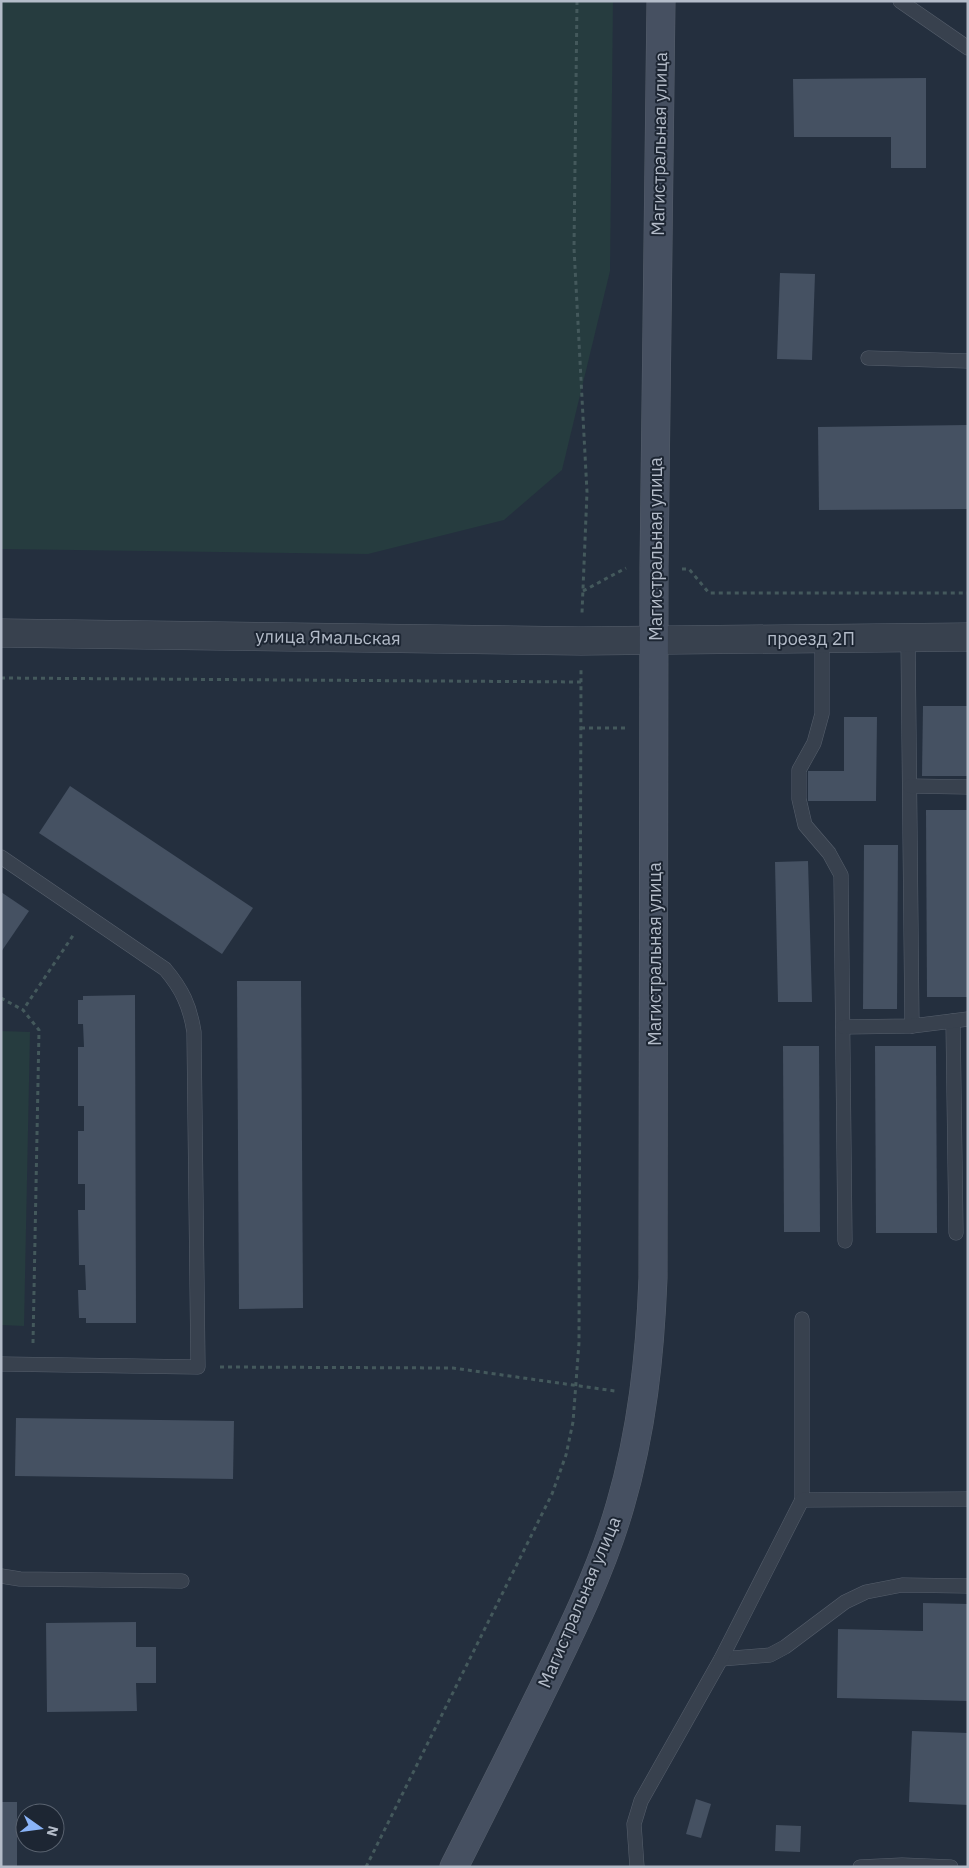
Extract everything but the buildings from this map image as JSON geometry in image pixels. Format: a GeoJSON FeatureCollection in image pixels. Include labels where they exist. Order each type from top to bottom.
{"type":"FeatureCollection","features":[{"type":"Feature","properties":{"kind":"main road","name":"Магистральная улица"},"geometry":{"type":"LineString","coordinates":[[454,1867],[570,1634],[595,1577],[620,1507],[645,1396],[651,1338],[653,1278],[654,639],[661,1]]}},
{"type":"Feature","properties":{"kind":"street","name":"улица Ямальская"},"geometry":{"type":"LineString","coordinates":[[1,633],[581,641],[654,639]]}},
{"type":"Feature","properties":{"kind":"street","name":"проезд 2П"},"geometry":{"type":"LineString","coordinates":[[654,639],[968,637]]}},
{"type":"Feature","properties":{"kind":"lane"},"geometry":{"type":"LineString","coordinates":[[900,1],[968,48]]}},
{"type":"Feature","properties":{"kind":"lane"},"geometry":{"type":"LineString","coordinates":[[868,358],[968,361]]}},
{"type":"Feature","properties":{"kind":"lane"},"geometry":{"type":"LineString","coordinates":[[822,638],[822,714],[814,742],[799,770],[799,799],[805,825],[829,853],[841,875],[845,1241]]}},
{"type":"Feature","properties":{"kind":"lane"},"geometry":{"type":"LineString","coordinates":[[908,638],[912,1026]]}},
{"type":"Feature","properties":{"kind":"lane"},"geometry":{"type":"LineString","coordinates":[[910,786],[968,787]]}},
{"type":"Feature","properties":{"kind":"lane"},"geometry":{"type":"LineString","coordinates":[[1,857],[165,969],[180,986],[190,1008],[194,1032],[198,1367],[1,1364]]}},
{"type":"Feature","properties":{"kind":"lane"},"geometry":{"type":"LineString","coordinates":[[843,1027],[912,1026],[968,1019]]}},
{"type":"Feature","properties":{"kind":"lane"},"geometry":{"type":"LineString","coordinates":[[954,1020],[956,1233]]}},
{"type":"Feature","properties":{"kind":"lane"},"geometry":{"type":"LineString","coordinates":[[637,1867],[634,1824],[641,1802],[721,1658],[802,1500],[802,1319]]}},
{"type":"Feature","properties":{"kind":"lane"},"geometry":{"type":"LineString","coordinates":[[802,1500],[968,1499]]}},
{"type":"Feature","properties":{"kind":"lane"},"geometry":{"type":"LineString","coordinates":[[1,1576],[20,1579],[182,1581]]}},
{"type":"Feature","properties":{"kind":"lane"},"geometry":{"type":"LineString","coordinates":[[721,1658],[770,1654],[785,1647],[820,1619],[846,1602],[866,1592],[902,1585],[968,1586]]}},
{"type":"Feature","properties":{"kind":"lane"},"geometry":{"type":"LineString","coordinates":[[860,1867],[902,1865],[951,1867]]}},
{"type":"Feature","properties":{"kind":"path"},"geometry":{"type":"LineString","coordinates":[[577,1],[574,248],[587,492],[583,592]]}},
{"type":"Feature","properties":{"kind":"path"},"geometry":{"type":"LineString","coordinates":[[709,593],[968,593]]}},
{"type":"Feature","properties":{"kind":"path"},"geometry":{"type":"LineString","coordinates":[[1,678],[581,682],[577,1385],[566,1455],[552,1494],[366,1867]]}},
{"type":"Feature","properties":{"kind":"path"},"geometry":{"type":"LineString","coordinates":[[23,1010],[86,915]]}},
{"type":"Feature","properties":{"kind":"path"},"geometry":{"type":"LineString","coordinates":[[1,998],[23,1010],[39,1030],[33,1364]]}},
{"type":"Feature","properties":{"kind":"path"},"geometry":{"type":"LineString","coordinates":[[198,1367],[454,1368],[577,1385]]}},
{"type":"Feature","properties":{"kind":"green space"},"geometry":{"type":"Polygon","coordinates":[[[1,1],[613,1],[610,271],[562,470],[504,520],[368,554],[1,549],[1,1]]]}},
{"type":"Feature","properties":{"kind":"green space"},"geometry":{"type":"Polygon","coordinates":[[[1,1031],[30,1032],[24,1326],[1,1325],[1,1031]]]}}]}
